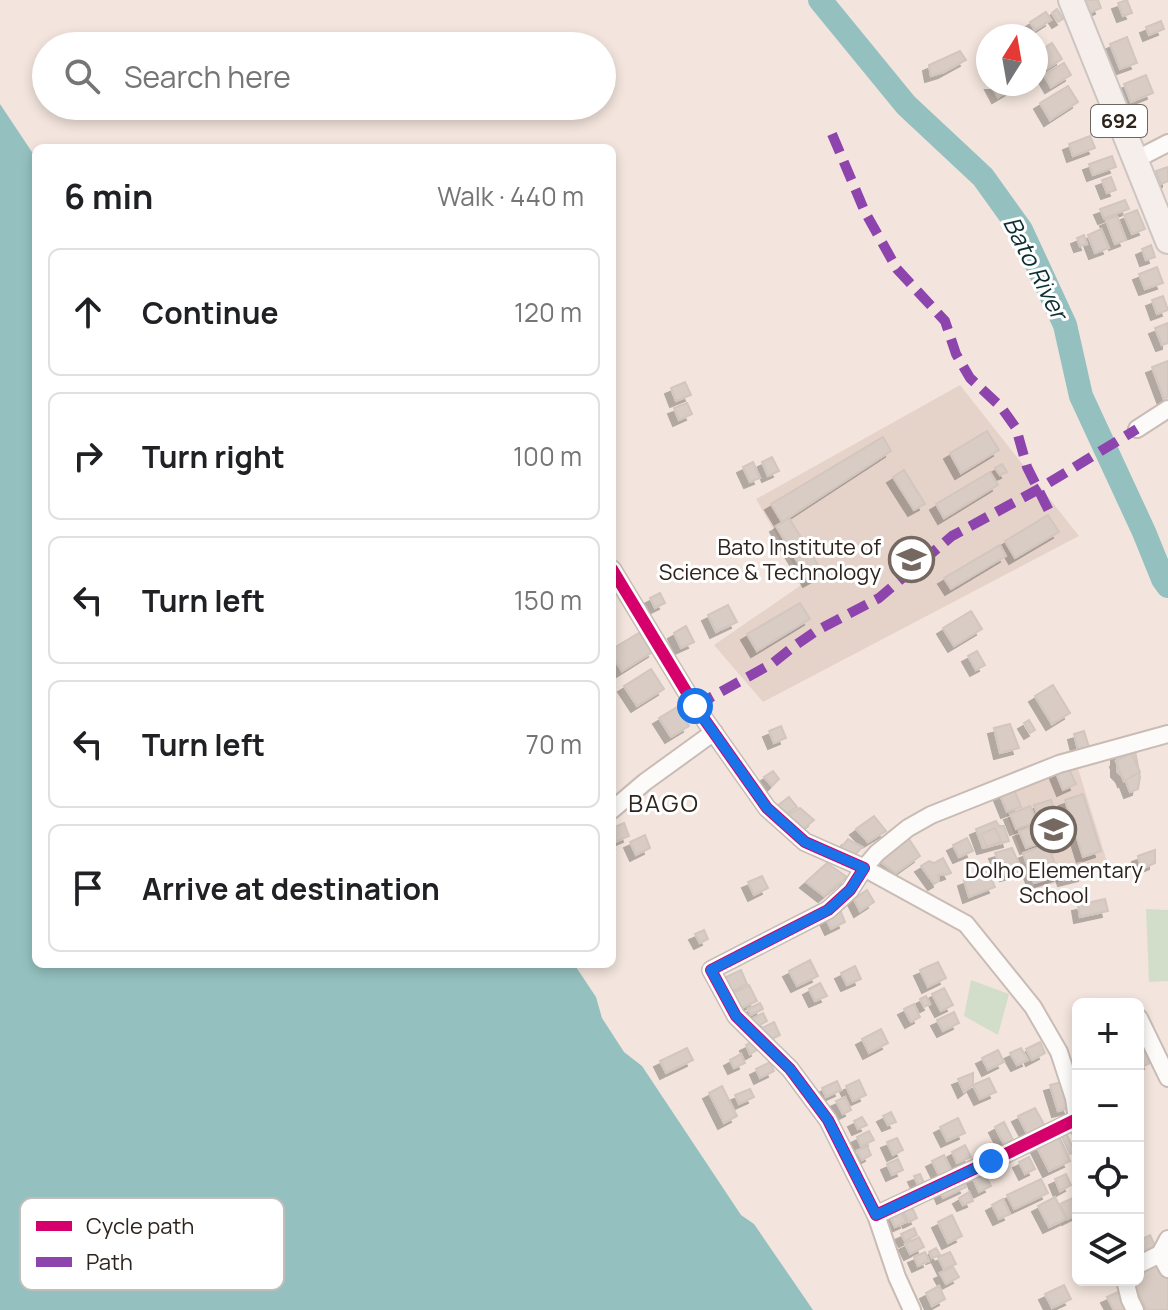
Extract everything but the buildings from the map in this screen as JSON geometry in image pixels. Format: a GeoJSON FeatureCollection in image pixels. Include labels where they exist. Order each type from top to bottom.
{"type":"FeatureCollection","features":[{"type":"Feature","properties":{"kind":"main road","name":"692"},"geometry":{"type":"LineString","coordinates":[[1071,0],[1168,241]]}},
{"type":"Feature","properties":{"kind":"street"},"geometry":{"type":"LineString","coordinates":[[1135,160],[1168,143]]}},
{"type":"Feature","properties":{"kind":"street"},"geometry":{"type":"LineString","coordinates":[[1137,429],[1168,409]]}},
{"type":"Feature","properties":{"kind":"street"},"geometry":{"type":"LineString","coordinates":[[616,576],[695,706],[767,808],[805,842],[864,868],[966,924],[1033,1007],[1059,1052],[1072,1092]]}},
{"type":"Feature","properties":{"kind":"street"},"geometry":{"type":"LineString","coordinates":[[616,807],[714,732]]}},
{"type":"Feature","properties":{"kind":"street"},"geometry":{"type":"LineString","coordinates":[[912,1310],[876,1215],[828,1120],[790,1069],[736,1016],[711,970],[828,910],[850,890],[877,853],[908,828],[931,815],[1059,764],[1168,734]]}},
{"type":"Feature","properties":{"kind":"street"},"geometry":{"type":"LineString","coordinates":[[1144,1028],[1168,1078]]}},
{"type":"Feature","properties":{"kind":"street"},"geometry":{"type":"LineString","coordinates":[[876,1215],[1072,1125]]}},
{"type":"Feature","properties":{"kind":"street"},"geometry":{"type":"LineString","coordinates":[[1144,1263],[1165,1254]]}},
{"type":"Feature","properties":{"kind":"street"},"geometry":{"type":"LineString","coordinates":[[1127,1286],[1135,1310]]}},
{"type":"Feature","properties":{"kind":"shaded area","name":"Bato Institute of Science & Technology"},"geometry":{"type":"Polygon","coordinates":[[[960,385],[1079,536],[763,702],[714,645],[804,583],[756,499],[960,385]]]}},
{"type":"Feature","properties":{"kind":"shaded area","name":"Dolho Elementary School"},"geometry":{"type":"Polygon","coordinates":[[[1076,762],[1109,868],[1035,889],[997,789],[1076,762]]]}},
{"type":"Feature","properties":{"kind":"green space"},"geometry":{"type":"Polygon","coordinates":[[[1146,909],[1168,910],[1168,981],[1149,982],[1146,909]]]}},
{"type":"Feature","properties":{"kind":"green space"},"geometry":{"type":"Polygon","coordinates":[[[971,980],[1009,994],[998,1035],[964,1016],[971,980]]]}},
{"type":"Feature","properties":{"kind":"water"},"geometry":{"type":"Polygon","coordinates":[[[0,104],[32,152],[32,968],[577,968],[596,997],[602,1018],[624,1052],[642,1066],[741,1215],[754,1224],[813,1310],[0,1310],[0,104]]]}},
{"type":"Feature","properties":{"kind":"waterway","name":"Bato River"},"geometry":{"type":"LineString","coordinates":[[820,0],[906,105],[983,177],[1021,230],[1065,325],[1081,396],[1168,586]]}},
{"type":"Feature","properties":{"kind":"marked path"},"geometry":{"type":"LineString","coordinates":[[832,134],[865,212],[897,269],[945,321],[956,354],[970,378],[1001,407],[1016,428],[1027,467],[1051,515]]}},
{"type":"Feature","properties":{"kind":"marked path"},"geometry":{"type":"LineString","coordinates":[[695,706],[773,663],[816,631],[879,598],[952,536],[1037,490],[1137,429]]}},
{"type":"Feature","properties":{"kind":"cycle path"},"geometry":{"type":"LineString","coordinates":[[616,576],[695,706],[767,808],[805,842],[864,868],[850,890],[828,910],[711,970],[736,1016],[790,1069],[828,1120],[876,1215],[1072,1121]]}},
{"type":"Feature","properties":{"kind":"place","name":"Bato Institute of Science & Technology"},"geometry":{"type":"Point","coordinates":[912,560]}},
{"type":"Feature","properties":{"kind":"place","name":"Dolho Elementary School"},"geometry":{"type":"Point","coordinates":[1054,829]}},
{"type":"Feature","properties":{"kind":"district","name":"BAGO"},"geometry":{"type":"Point","coordinates":[664,804]}},
{"type":"Feature","properties":{"kind":"route"},"geometry":{"type":"LineString","coordinates":[[695,706],[767,808],[805,842],[864,868],[850,890],[828,910],[711,970],[736,1016],[790,1069],[828,1120],[876,1215],[991,1161]]}}]}
